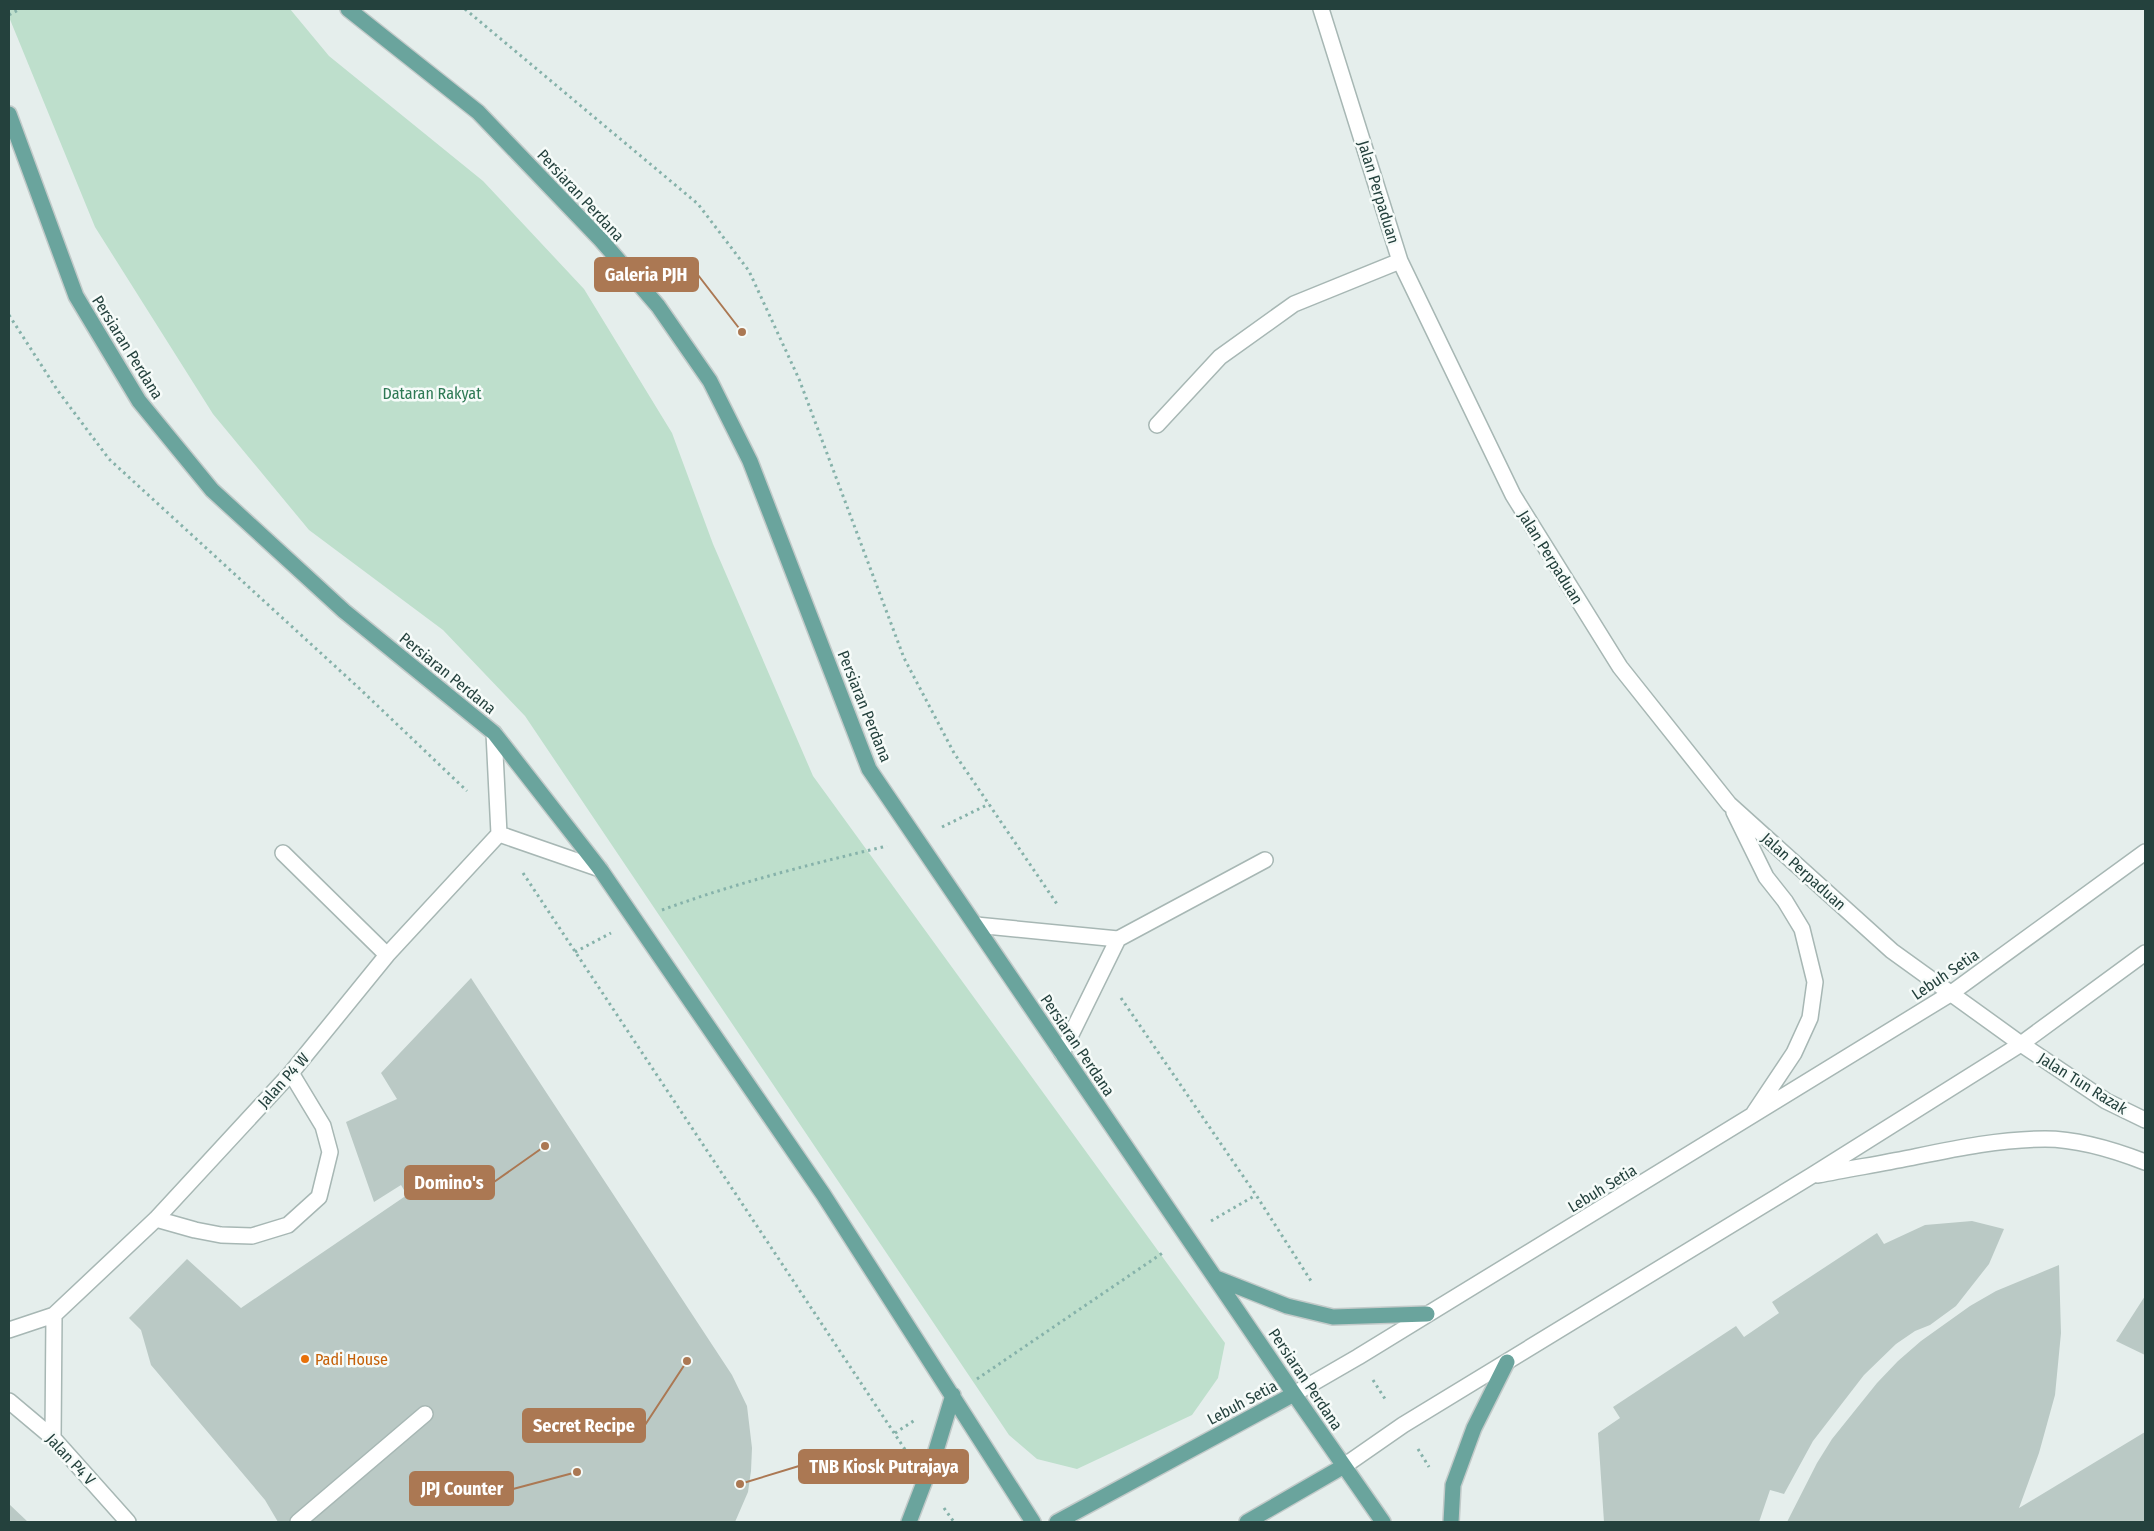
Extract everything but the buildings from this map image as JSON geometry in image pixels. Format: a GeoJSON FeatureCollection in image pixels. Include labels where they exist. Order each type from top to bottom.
{"type":"FeatureCollection","features":[{"type":"Feature","properties":{"kind":"main road","name":"Persiaran Perdana"},"geometry":{"type":"LineString","coordinates":[[348,9],[478,112],[601,240],[658,306],[705,374],[750,461],[869,769],[1294,1394],[1384,1522]]}},
{"type":"Feature","properties":{"kind":"main road","name":"Persiaran Perdana"},"geometry":{"type":"LineString","coordinates":[[9,114],[76,296],[139,401],[212,490],[344,611],[494,733],[600,869],[823,1194],[1033,1522]]}},
{"type":"Feature","properties":{"kind":"main road"},"geometry":{"type":"LineString","coordinates":[[1216,1278],[1287,1306],[1333,1317],[1427,1314]]}},
{"type":"Feature","properties":{"kind":"main road"},"geometry":{"type":"LineString","coordinates":[[1451,1522],[1453,1485],[1474,1428],[1507,1362]]}},
{"type":"Feature","properties":{"kind":"main road","name":"Lebuh Setia"},"geometry":{"type":"LineString","coordinates":[[1057,1522],[1294,1394]]}},
{"type":"Feature","properties":{"kind":"main road"},"geometry":{"type":"LineString","coordinates":[[909,1522],[926,1480],[953,1395]]}},
{"type":"Feature","properties":{"kind":"main road"},"geometry":{"type":"LineString","coordinates":[[1247,1522],[1344,1466]]}},
{"type":"Feature","properties":{"kind":"street","name":"Jalan Perpaduan"},"geometry":{"type":"LineString","coordinates":[[1322,9],[1400,261],[1513,494],[1620,667],[1730,804],[1892,951],[2021,1044]]}},
{"type":"Feature","properties":{"kind":"street"},"geometry":{"type":"LineString","coordinates":[[1157,425],[1220,357],[1294,304],[1400,261]]}},
{"type":"Feature","properties":{"kind":"street"},"geometry":{"type":"LineString","coordinates":[[494,733],[498,834],[600,869]]}},
{"type":"Feature","properties":{"kind":"street"},"geometry":{"type":"LineString","coordinates":[[1730,804],[1766,877],[1785,901],[1802,929],[1815,982],[1810,1018],[1794,1053],[1750,1118]]}},
{"type":"Feature","properties":{"kind":"street","name":"Jalan P4 W"},"geometry":{"type":"LineString","coordinates":[[9,1330],[54,1315],[156,1219],[291,1073],[387,955],[498,834]]}},
{"type":"Feature","properties":{"kind":"street","name":"Lebuh Setia"},"geometry":{"type":"LineString","coordinates":[[1294,1394],[1750,1118],[1950,994],[2145,852]]}},
{"type":"Feature","properties":{"kind":"street"},"geometry":{"type":"LineString","coordinates":[[283,853],[387,955]]}},
{"type":"Feature","properties":{"kind":"street"},"geometry":{"type":"LineString","coordinates":[[976,925],[1118,939],[1265,860]]}},
{"type":"Feature","properties":{"kind":"street"},"geometry":{"type":"LineString","coordinates":[[1062,1052],[1118,939]]}},
{"type":"Feature","properties":{"kind":"street"},"geometry":{"type":"LineString","coordinates":[[1344,1466],[1403,1426],[1811,1176],[2021,1044],[2145,954]]}},
{"type":"Feature","properties":{"kind":"street","name":"Jalan Tun Razak"},"geometry":{"type":"LineString","coordinates":[[2021,1044],[2106,1101],[2145,1120]]}},
{"type":"Feature","properties":{"kind":"street"},"geometry":{"type":"LineString","coordinates":[[156,1219],[195,1230],[222,1235],[252,1236],[288,1225],[319,1196],[330,1152],[323,1126],[291,1073]]}},
{"type":"Feature","properties":{"kind":"street"},"geometry":{"type":"LineString","coordinates":[[1811,1176],[1962,1148],[2031,1139],[2082,1143],[2126,1154],[2145,1162]]}},
{"type":"Feature","properties":{"kind":"street"},"geometry":{"type":"LineString","coordinates":[[53,1438],[54,1315]]}},
{"type":"Feature","properties":{"kind":"street","name":"Jalan P4 V"},"geometry":{"type":"LineString","coordinates":[[9,1401],[53,1438],[128,1522]]}},
{"type":"Feature","properties":{"kind":"street"},"geometry":{"type":"LineString","coordinates":[[298,1522],[425,1414]]}},
{"type":"Feature","properties":{"kind":"path"},"geometry":{"type":"LineString","coordinates":[[9,15],[20,9]]}},
{"type":"Feature","properties":{"kind":"path"},"geometry":{"type":"LineString","coordinates":[[465,9],[698,204],[749,271],[799,379],[904,658],[954,753],[1078,936]]}},
{"type":"Feature","properties":{"kind":"path"},"geometry":{"type":"LineString","coordinates":[[9,315],[58,391],[109,459],[360,689],[470,793]]}},
{"type":"Feature","properties":{"kind":"path"},"geometry":{"type":"LineString","coordinates":[[575,952],[635,920],[703,895],[763,877],[917,839],[989,804]]}},
{"type":"Feature","properties":{"kind":"path"},"geometry":{"type":"LineString","coordinates":[[498,834],[954,1522]]}},
{"type":"Feature","properties":{"kind":"path"},"geometry":{"type":"LineString","coordinates":[[1102,971],[1256,1194],[1333,1317]]}},
{"type":"Feature","properties":{"kind":"path"},"geometry":{"type":"LineString","coordinates":[[895,1433],[1187,1236],[1256,1194]]}},
{"type":"Feature","properties":{"kind":"path"},"geometry":{"type":"LineString","coordinates":[[1358,1357],[1453,1505]]}},
{"type":"Feature","properties":{"kind":"green space","name":"Dataran Rakyat"},"geometry":{"type":"Polygon","coordinates":[[[9,9],[290,9],[329,56],[483,181],[584,289],[672,433],[713,544],[813,776],[1225,1343],[1218,1378],[1192,1415],[1077,1469],[1037,1459],[1009,1435],[525,716],[443,630],[309,530],[213,414],[95,227],[9,17],[9,9]]]}},
{"type":"Feature","properties":{"kind":"place","name":"Galeria PJH"},"geometry":{"type":"Point","coordinates":[742,332]}},
{"type":"Feature","properties":{"kind":"place","name":"Domino's"},"geometry":{"type":"Point","coordinates":[545,1146]}},
{"type":"Feature","properties":{"kind":"place","name":"Padi House"},"geometry":{"type":"Point","coordinates":[305,1359]}},
{"type":"Feature","properties":{"kind":"place","name":"Secret Recipe"},"geometry":{"type":"Point","coordinates":[687,1361]}},
{"type":"Feature","properties":{"kind":"place","name":"JPJ Counter"},"geometry":{"type":"Point","coordinates":[577,1472]}},
{"type":"Feature","properties":{"kind":"place","name":"TNB Kiosk Putrajaya"},"geometry":{"type":"Point","coordinates":[740,1484]}}]}
